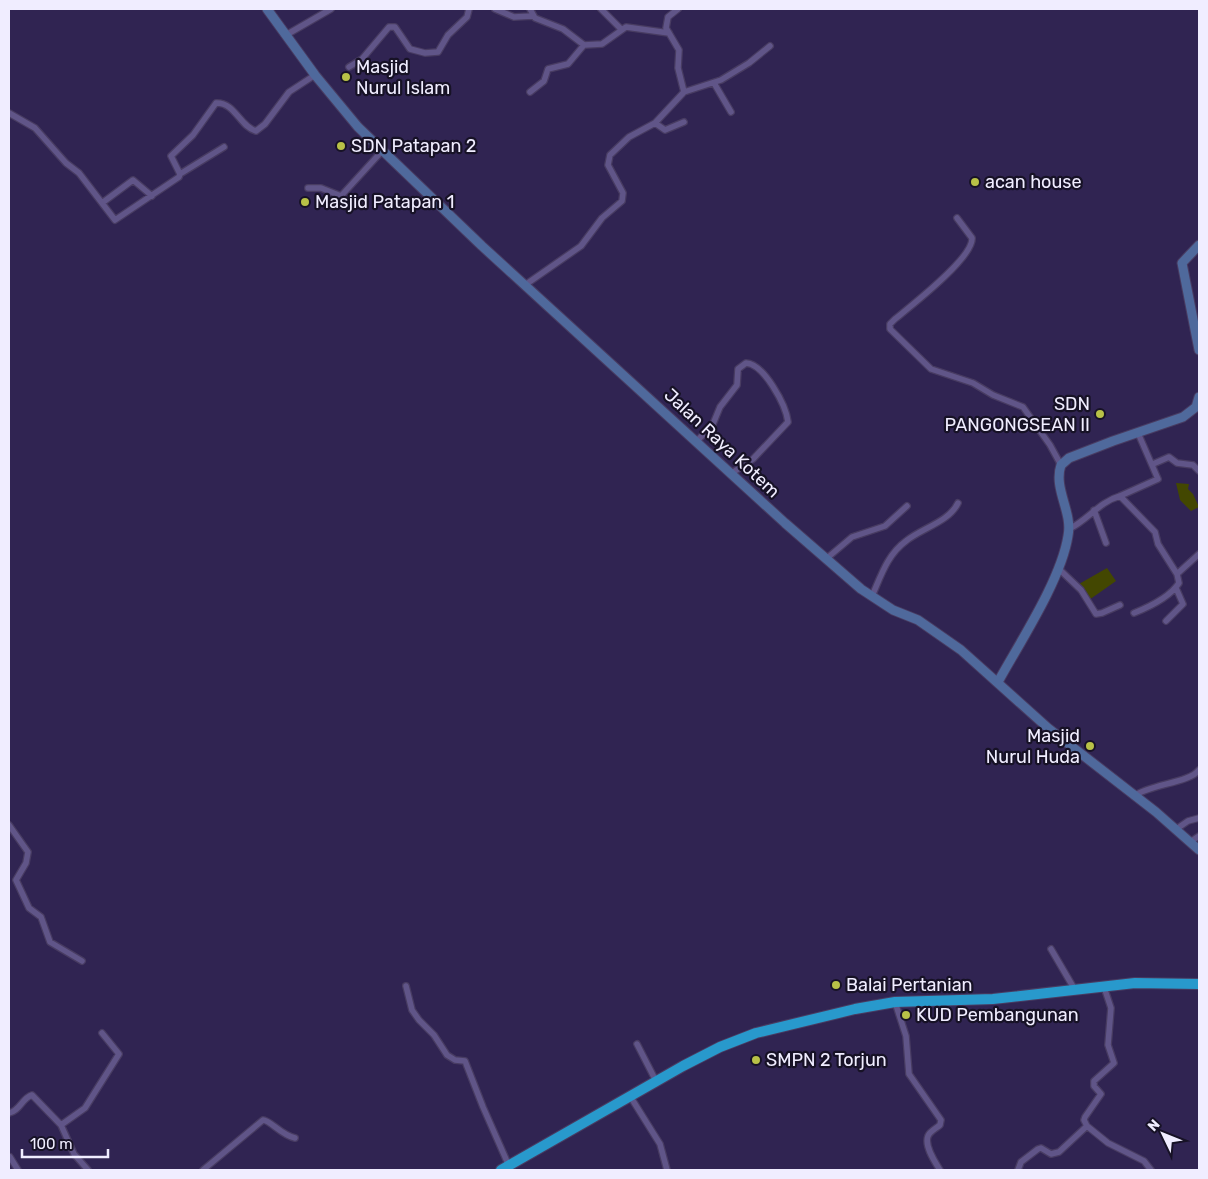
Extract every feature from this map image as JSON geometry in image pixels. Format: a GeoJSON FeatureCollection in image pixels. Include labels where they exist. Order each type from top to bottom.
{"type":"FeatureCollection","features":[{"type":"Feature","properties":{"kind":"highway"},"geometry":{"type":"LineString","coordinates":[[505,1168],[656,1081],[720,1047],[756,1033],[830,1015],[896,1002],[977,1001],[1148,982],[1199,984]]}},
{"type":"Feature","properties":{"kind":"street","name":"Jalan Raya Kotem"},"geometry":{"type":"LineString","coordinates":[[267,9],[315,75],[358,127],[525,285],[826,559],[872,596],[893,610],[918,620],[939,633],[998,682],[1048,728],[1199,850]]}},
{"type":"Feature","properties":{"kind":"street"},"geometry":{"type":"LineString","coordinates":[[286,34],[331,9]]}},
{"type":"Feature","properties":{"kind":"street"},"geometry":{"type":"LineString","coordinates":[[349,66],[362,59],[389,27],[395,27],[410,49],[425,53],[438,52],[448,36],[467,17],[469,9]]}},
{"type":"Feature","properties":{"kind":"street"},"geometry":{"type":"LineString","coordinates":[[495,9],[514,16],[533,16]]}},
{"type":"Feature","properties":{"kind":"street"},"geometry":{"type":"LineString","coordinates":[[530,9],[533,16],[539,21],[563,29],[584,45],[602,44],[621,29],[632,27],[668,34],[677,43],[679,50],[678,68],[684,92]]}},
{"type":"Feature","properties":{"kind":"street"},"geometry":{"type":"LineString","coordinates":[[601,9],[621,29]]}},
{"type":"Feature","properties":{"kind":"street"},"geometry":{"type":"LineString","coordinates":[[668,34],[666,22],[678,9]]}},
{"type":"Feature","properties":{"kind":"street"},"geometry":{"type":"LineString","coordinates":[[530,92],[544,81],[548,69],[568,64],[584,45]]}},
{"type":"Feature","properties":{"kind":"street"},"geometry":{"type":"LineString","coordinates":[[525,285],[581,246],[602,218],[622,201],[623,193],[608,165],[610,154],[629,137],[655,123],[684,92],[714,83],[749,64],[770,46]]}},
{"type":"Feature","properties":{"kind":"street"},"geometry":{"type":"LineString","coordinates":[[180,174],[171,156],[193,135],[216,103],[223,103],[234,111],[247,127],[256,131],[260,129],[289,92],[315,75]]}},
{"type":"Feature","properties":{"kind":"street"},"geometry":{"type":"LineString","coordinates":[[714,83],[731,112]]}},
{"type":"Feature","properties":{"kind":"street"},"geometry":{"type":"LineString","coordinates":[[9,113],[35,128],[66,163],[79,173],[115,220],[176,180],[180,174],[224,148]]}},
{"type":"Feature","properties":{"kind":"street"},"geometry":{"type":"LineString","coordinates":[[655,123],[665,130],[684,122]]}},
{"type":"Feature","properties":{"kind":"street"},"geometry":{"type":"LineString","coordinates":[[308,188],[321,188],[341,196],[383,150]]}},
{"type":"Feature","properties":{"kind":"street"},"geometry":{"type":"LineString","coordinates":[[102,203],[133,180],[152,196]]}},
{"type":"Feature","properties":{"kind":"street"},"geometry":{"type":"LineString","coordinates":[[957,218],[972,238],[971,248],[928,291],[890,324],[890,330],[931,369],[973,383],[993,395],[1023,407],[1050,445],[1060,464],[1059,484],[1069,529],[1066,547],[1059,568],[998,682]]}},
{"type":"Feature","properties":{"kind":"street"},"geometry":{"type":"LineString","coordinates":[[1199,245],[1182,263],[1199,350]]}},
{"type":"Feature","properties":{"kind":"street"},"geometry":{"type":"LineString","coordinates":[[697,441],[713,424],[720,407],[734,390],[738,380],[738,369],[746,363],[756,365],[778,391],[788,422],[753,458],[732,473]]}},
{"type":"Feature","properties":{"kind":"street"},"geometry":{"type":"LineString","coordinates":[[1060,464],[1069,458],[1183,416],[1198,408],[1199,398]]}},
{"type":"Feature","properties":{"kind":"street"},"geometry":{"type":"LineString","coordinates":[[1069,529],[1087,519],[1094,510],[1105,502],[1158,479],[1138,433]]}},
{"type":"Feature","properties":{"kind":"street"},"geometry":{"type":"LineString","coordinates":[[1152,464],[1169,457],[1174,462],[1193,465],[1199,471]]}},
{"type":"Feature","properties":{"kind":"street"},"geometry":{"type":"LineString","coordinates":[[1120,496],[1155,532],[1164,555],[1177,574],[1179,584],[1152,605],[1134,613]]}},
{"type":"Feature","properties":{"kind":"street"},"geometry":{"type":"LineString","coordinates":[[872,596],[884,567],[901,545],[942,519],[956,508],[958,502]]}},
{"type":"Feature","properties":{"kind":"street"},"geometry":{"type":"LineString","coordinates":[[826,559],[852,536],[885,526],[907,506]]}},
{"type":"Feature","properties":{"kind":"street"},"geometry":{"type":"LineString","coordinates":[[1094,510],[1106,543]]}},
{"type":"Feature","properties":{"kind":"street"},"geometry":{"type":"LineString","coordinates":[[1177,574],[1199,554]]}},
{"type":"Feature","properties":{"kind":"street"},"geometry":{"type":"LineString","coordinates":[[1059,568],[1081,590],[1096,614],[1120,605]]}},
{"type":"Feature","properties":{"kind":"street"},"geometry":{"type":"LineString","coordinates":[[1166,621],[1183,604],[1176,588]]}},
{"type":"Feature","properties":{"kind":"street"},"geometry":{"type":"LineString","coordinates":[[1134,796],[1151,787],[1192,776],[1199,770]]}},
{"type":"Feature","properties":{"kind":"street"},"geometry":{"type":"LineString","coordinates":[[1175,830],[1188,821],[1199,818]]}},
{"type":"Feature","properties":{"kind":"street"},"geometry":{"type":"LineString","coordinates":[[9,825],[28,852],[26,863],[16,880],[29,908],[42,917],[50,942],[82,960]]}},
{"type":"Feature","properties":{"kind":"street"},"geometry":{"type":"LineString","coordinates":[[1190,842],[1199,836]]}},
{"type":"Feature","properties":{"kind":"street"},"geometry":{"type":"LineString","coordinates":[[1051,949],[1075,990]]}},
{"type":"Feature","properties":{"kind":"street"},"geometry":{"type":"LineString","coordinates":[[406,986],[412,1010],[419,1020],[434,1035],[447,1054],[455,1060],[465,1062],[505,1168]]}},
{"type":"Feature","properties":{"kind":"street"},"geometry":{"type":"LineString","coordinates":[[1104,986],[1111,1008],[1108,1045],[1114,1063],[1094,1081],[1094,1086],[1101,1094],[1084,1120],[1087,1126],[1108,1143],[1144,1161],[1151,1170]]}},
{"type":"Feature","properties":{"kind":"street"},"geometry":{"type":"LineString","coordinates":[[896,1002],[906,1036],[909,1074],[941,1120],[940,1124],[927,1139],[929,1150],[940,1170]]}},
{"type":"Feature","properties":{"kind":"street"},"geometry":{"type":"LineString","coordinates":[[61,1125],[85,1108],[119,1054],[102,1033]]}},
{"type":"Feature","properties":{"kind":"street"},"geometry":{"type":"LineString","coordinates":[[637,1044],[656,1081]]}},
{"type":"Feature","properties":{"kind":"street"},"geometry":{"type":"LineString","coordinates":[[9,1113],[16,1110],[25,1099],[32,1095],[61,1125],[74,1154],[88,1170]]}},
{"type":"Feature","properties":{"kind":"street"},"geometry":{"type":"LineString","coordinates":[[630,1096],[660,1144],[667,1170]]}},
{"type":"Feature","properties":{"kind":"street"},"geometry":{"type":"LineString","coordinates":[[204,1170],[263,1120],[269,1121],[276,1130],[294,1138]]}},
{"type":"Feature","properties":{"kind":"street"},"geometry":{"type":"LineString","coordinates":[[1018,1170],[1022,1162],[1038,1149],[1041,1148],[1051,1154],[1059,1152],[1087,1126]]}},
{"type":"Feature","properties":{"kind":"street"},"geometry":{"type":"LineString","coordinates":[[10,1157],[18,1170]]}},
{"type":"Feature","properties":{"kind":"shaded area"},"geometry":{"type":"Polygon","coordinates":[[[1176,483],[1189,484],[1188,489],[1193,494],[1199,507],[1191,511],[1180,500],[1176,483]]]}},
{"type":"Feature","properties":{"kind":"shaded area"},"geometry":{"type":"Polygon","coordinates":[[[1107,568],[1116,581],[1089,600],[1079,584],[1107,568]]]}},
{"type":"Feature","properties":{"kind":"place","name":"Masjid Nurul Islam"},"geometry":{"type":"Point","coordinates":[346,77]}},
{"type":"Feature","properties":{"kind":"place","name":"SDN Patapan 2"},"geometry":{"type":"Point","coordinates":[341,146]}},
{"type":"Feature","properties":{"kind":"place","name":"acan house"},"geometry":{"type":"Point","coordinates":[975,182]}},
{"type":"Feature","properties":{"kind":"place","name":"Masjid Patapan 1"},"geometry":{"type":"Point","coordinates":[305,202]}},
{"type":"Feature","properties":{"kind":"place","name":"SDN PANGONGSEAN II"},"geometry":{"type":"Point","coordinates":[1100,414]}},
{"type":"Feature","properties":{"kind":"place","name":"Masjid Nurul Huda"},"geometry":{"type":"Point","coordinates":[1090,746]}},
{"type":"Feature","properties":{"kind":"place","name":"Balai Pertanian"},"geometry":{"type":"Point","coordinates":[836,985]}},
{"type":"Feature","properties":{"kind":"place","name":"KUD Pembangunan"},"geometry":{"type":"Point","coordinates":[906,1015]}},
{"type":"Feature","properties":{"kind":"place","name":"SMPN 2 Torjun"},"geometry":{"type":"Point","coordinates":[756,1060]}}]}
